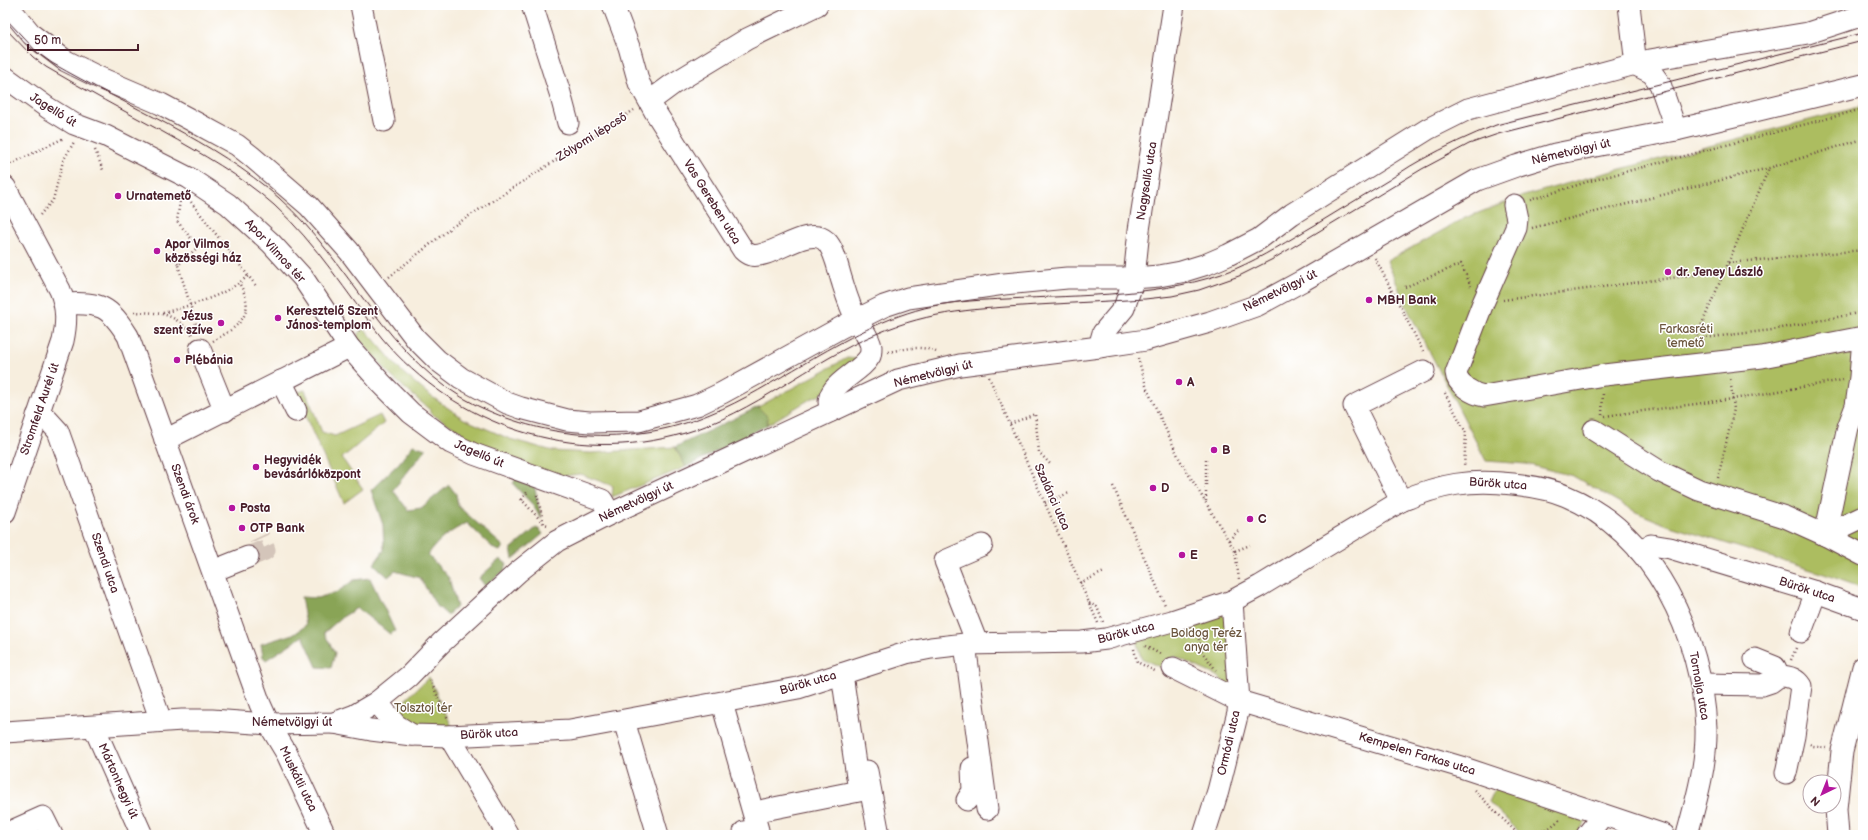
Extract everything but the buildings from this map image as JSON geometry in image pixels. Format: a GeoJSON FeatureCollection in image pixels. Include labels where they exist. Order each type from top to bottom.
{"type":"FeatureCollection","features":[{"type":"Feature","properties":{"kind":"street"},"geometry":{"type":"LineString","coordinates":[[6,5],[32,36],[66,61],[98,77],[161,104],[237,145],[309,206],[349,251],[416,339],[437,360],[460,378],[507,403],[543,415],[567,420],[590,422],[639,421],[697,404],[722,393],[774,363],[856,320],[884,306],[908,298],[1004,284],[1067,278],[1134,278],[1182,272],[1228,255],[1259,239],[1292,214],[1428,130],[1468,109],[1650,60],[1808,33],[1863,15]]}},
{"type":"Feature","properties":{"kind":"street"},"geometry":{"type":"LineString","coordinates":[[361,5],[384,121]]}},
{"type":"Feature","properties":{"kind":"street"},"geometry":{"type":"LineString","coordinates":[[532,5],[568,123]]}},
{"type":"Feature","properties":{"kind":"street","name":"Vas Gereben utca"},"geometry":{"type":"LineString","coordinates":[[613,5],[629,47],[639,83],[743,250],[752,255],[762,254],[795,241],[812,238],[820,238],[825,241],[835,259],[856,320],[871,346],[870,355]]}},
{"type":"Feature","properties":{"kind":"street"},"geometry":{"type":"LineString","coordinates":[[650,101],[673,84],[747,39],[817,5]]}},
{"type":"Feature","properties":{"kind":"street","name":"Nagysalló utca"},"geometry":{"type":"LineString","coordinates":[[1099,347],[1103,333],[1124,308],[1134,278],[1139,230],[1174,5]]}},
{"type":"Feature","properties":{"kind":"street"},"geometry":{"type":"LineString","coordinates":[[1629,5],[1636,65]]}},
{"type":"Feature","properties":{"kind":"street"},"geometry":{"type":"LineString","coordinates":[[1636,65],[1652,73],[1660,84],[1676,130]]}},
{"type":"Feature","properties":{"kind":"street","name":"Jagelló út"},"geometry":{"type":"LineString","coordinates":[[5,76],[48,108],[78,136]]}},
{"type":"Feature","properties":{"kind":"street","name":"Németvölgyi út"},"geometry":{"type":"LineString","coordinates":[[5,732],[94,727],[160,721],[212,720],[269,724],[334,723],[355,715],[377,702],[409,676],[441,643],[541,552],[569,534],[898,380],[960,365],[1146,340],[1210,322],[1258,305],[1477,180],[1555,154],[1676,130],[1863,85]]}},
{"type":"Feature","properties":{"kind":"street","name":"Apor Vilmos tér"},"geometry":{"type":"LineString","coordinates":[[78,136],[106,136],[189,178],[228,204],[257,229],[294,268],[347,344]]}},
{"type":"Feature","properties":{"kind":"street"},"geometry":{"type":"LineString","coordinates":[[5,187],[49,267],[65,304]]}},
{"type":"Feature","properties":{"kind":"street"},"geometry":{"type":"LineString","coordinates":[[1514,204],[1517,219],[1516,228],[1483,303],[1456,373],[1459,382],[1476,395],[1484,396],[1604,375],[1762,357],[1863,337],[1856,406],[1848,427],[1825,535]]}},
{"type":"Feature","properties":{"kind":"street","name":"Szendi árok"},"geometry":{"type":"LineString","coordinates":[[65,304],[86,302],[97,304],[113,315],[128,336],[260,704],[269,724]]}},
{"type":"Feature","properties":{"kind":"street","name":"Stromfeld Aurél út"},"geometry":{"type":"LineString","coordinates":[[5,512],[64,335],[67,318],[65,304]]}},
{"type":"Feature","properties":{"kind":"street"},"geometry":{"type":"LineString","coordinates":[[165,440],[225,411],[347,344]]}},
{"type":"Feature","properties":{"kind":"street","name":"Jagelló út"},"geometry":{"type":"LineString","coordinates":[[347,344],[382,384],[411,413],[451,443],[474,454],[602,500],[610,514]]}},
{"type":"Feature","properties":{"kind":"street"},"geometry":{"type":"LineString","coordinates":[[200,349],[225,411]]}},
{"type":"Feature","properties":{"kind":"street"},"geometry":{"type":"LineString","coordinates":[[831,411],[828,404],[830,394],[861,366],[870,355]]}},
{"type":"Feature","properties":{"kind":"street"},"geometry":{"type":"LineString","coordinates":[[1401,501],[1354,406],[1424,371]]}},
{"type":"Feature","properties":{"kind":"street"},"geometry":{"type":"LineString","coordinates":[[281,381],[296,411]]}},
{"type":"Feature","properties":{"kind":"street","name":"Szendi utca"},"geometry":{"type":"LineString","coordinates":[[37,416],[47,419],[58,431],[160,721]]}},
{"type":"Feature","properties":{"kind":"street"},"geometry":{"type":"LineString","coordinates":[[1598,423],[1659,471],[1699,490],[1785,518],[1825,535],[1863,555]]}},
{"type":"Feature","properties":{"kind":"street","name":"Bürök utca"},"geometry":{"type":"LineString","coordinates":[[334,723],[370,730],[412,735],[450,729],[570,730],[729,702],[798,688],[906,653],[965,644],[1082,642],[1106,638],[1153,626],[1237,598],[1401,501],[1441,486],[1464,482],[1502,483],[1545,489],[1566,496],[1599,514],[1621,531],[1639,550],[1651,544],[1670,548],[1816,592],[1863,609]]}},
{"type":"Feature","properties":{"kind":"street"},"geometry":{"type":"LineString","coordinates":[[1825,535],[1863,517]]}},
{"type":"Feature","properties":{"kind":"street"},"geometry":{"type":"LineString","coordinates":[[982,545],[946,561],[965,644],[987,809]]}},
{"type":"Feature","properties":{"kind":"street","name":"Tornalja utca"},"geometry":{"type":"LineString","coordinates":[[1639,550],[1659,577],[1682,621],[1701,684],[1706,729],[1705,748],[1703,768],[1687,835]]}},
{"type":"Feature","properties":{"kind":"street"},"geometry":{"type":"LineString","coordinates":[[213,571],[248,557]]}},
{"type":"Feature","properties":{"kind":"street"},"geometry":{"type":"LineString","coordinates":[[1801,632],[1816,592]]}},
{"type":"Feature","properties":{"kind":"street","name":"Ormódi utca"},"geometry":{"type":"LineString","coordinates":[[1204,835],[1218,791],[1238,712],[1237,598]]}},
{"type":"Feature","properties":{"kind":"street"},"geometry":{"type":"LineString","coordinates":[[965,644],[973,773],[973,791],[967,800]]}},
{"type":"Feature","properties":{"kind":"street"},"geometry":{"type":"LineString","coordinates":[[1755,659],[1775,668],[1782,676],[1797,680],[1802,686],[1786,773]]}},
{"type":"Feature","properties":{"kind":"street"},"geometry":{"type":"LineString","coordinates":[[1838,835],[1836,809],[1842,751],[1863,667]]}},
{"type":"Feature","properties":{"kind":"street","name":"Kempelen Farkas utca"},"geometry":{"type":"LineString","coordinates":[[1172,668],[1239,701],[1461,767],[1664,835]]}},
{"type":"Feature","properties":{"kind":"street"},"geometry":{"type":"LineString","coordinates":[[764,810],[860,791],[846,673]]}},
{"type":"Feature","properties":{"kind":"street"},"geometry":{"type":"LineString","coordinates":[[846,673],[879,835]]}},
{"type":"Feature","properties":{"kind":"street"},"geometry":{"type":"LineString","coordinates":[[1701,684],[1762,685],[1782,676]]}},
{"type":"Feature","properties":{"kind":"street"},"geometry":{"type":"LineString","coordinates":[[377,702],[396,725],[412,735]]}},
{"type":"Feature","properties":{"kind":"street"},"geometry":{"type":"LineString","coordinates":[[729,702],[771,835]]}},
{"type":"Feature","properties":{"kind":"street"},"geometry":{"type":"LineString","coordinates":[[729,702],[758,830],[744,832]]}},
{"type":"Feature","properties":{"kind":"street"},"geometry":{"type":"LineString","coordinates":[[624,721],[658,835]]}},
{"type":"Feature","properties":{"kind":"street","name":"Muskátli utca"},"geometry":{"type":"LineString","coordinates":[[269,724],[287,754],[325,835]]}},
{"type":"Feature","properties":{"kind":"street","name":"Mártonhegyi út"},"geometry":{"type":"LineString","coordinates":[[94,727],[142,835]]}},
{"type":"Feature","properties":{"kind":"street"},"geometry":{"type":"LineString","coordinates":[[450,729],[508,835]]}},
{"type":"Feature","properties":{"kind":"street"},"geometry":{"type":"LineString","coordinates":[[1587,835],[1603,815]]}},
{"type":"Feature","properties":{"kind":"street"},"geometry":{"type":"LineString","coordinates":[[5,834],[43,817],[52,835]]}},
{"type":"Feature","properties":{"kind":"path","name":"Zólyomi lépcső"},"geometry":{"type":"LineString","coordinates":[[377,287],[452,226],[650,101]]}},
{"type":"Feature","properties":{"kind":"path"},"geometry":{"type":"LineString","coordinates":[[1514,204],[1590,181],[1863,110]]}},
{"type":"Feature","properties":{"kind":"path"},"geometry":{"type":"LineString","coordinates":[[11,164],[63,138],[78,136]]}},
{"type":"Feature","properties":{"kind":"path"},"geometry":{"type":"LineString","coordinates":[[40,215],[53,200],[63,161],[78,136]]}},
{"type":"Feature","properties":{"kind":"path"},"geometry":{"type":"LineString","coordinates":[[1516,228],[1529,229],[1769,168],[1863,139]]}},
{"type":"Feature","properties":{"kind":"path"},"geometry":{"type":"LineString","coordinates":[[1687,365],[1689,354],[1695,339],[1769,168]]}},
{"type":"Feature","properties":{"kind":"path"},"geometry":{"type":"LineString","coordinates":[[178,265],[198,247],[177,221],[182,189],[257,287]]}},
{"type":"Feature","properties":{"kind":"path"},"geometry":{"type":"LineString","coordinates":[[1728,263],[1863,250]]}},
{"type":"Feature","properties":{"kind":"path"},"geometry":{"type":"LineString","coordinates":[[163,313],[180,322],[196,338],[196,324],[191,305],[174,256]]}},
{"type":"Feature","properties":{"kind":"path"},"geometry":{"type":"LineString","coordinates":[[1405,287],[1461,264],[1475,295],[1483,303],[1724,271]]}},
{"type":"Feature","properties":{"kind":"path"},"geometry":{"type":"LineString","coordinates":[[113,315],[127,312],[163,313],[191,305],[227,291],[248,276]]}},
{"type":"Feature","properties":{"kind":"path"},"geometry":{"type":"LineString","coordinates":[[200,349],[230,332],[240,324],[246,313],[245,297],[239,283]]}},
{"type":"Feature","properties":{"kind":"path"},"geometry":{"type":"LineString","coordinates":[[347,344],[390,306]]}},
{"type":"Feature","properties":{"kind":"path"},"geometry":{"type":"LineString","coordinates":[[1695,339],[1772,330],[1863,312]]}},
{"type":"Feature","properties":{"kind":"path"},"geometry":{"type":"LineString","coordinates":[[870,355],[919,347],[931,349],[960,365]]}},
{"type":"Feature","properties":{"kind":"path"},"geometry":{"type":"LineString","coordinates":[[1139,362],[1147,389],[1165,424],[1180,460],[1235,551],[1237,598]]}},
{"type":"Feature","properties":{"kind":"path"},"geometry":{"type":"LineString","coordinates":[[1604,375],[1598,423],[1860,377]]}},
{"type":"Feature","properties":{"kind":"path"},"geometry":{"type":"LineString","coordinates":[[1714,495],[1734,409],[1730,378]]}},
{"type":"Feature","properties":{"kind":"path","name":"Szalánci utca"},"geometry":{"type":"LineString","coordinates":[[989,379],[1098,623]]}},
{"type":"Feature","properties":{"kind":"path"},"geometry":{"type":"LineString","coordinates":[[1010,424],[1035,414],[1039,452],[1050,464]]}},
{"type":"Feature","properties":{"kind":"path"},"geometry":{"type":"LineString","coordinates":[[1206,460],[1206,502]]}},
{"type":"Feature","properties":{"kind":"path"},"geometry":{"type":"LineString","coordinates":[[533,474],[544,524],[554,527]]}},
{"type":"Feature","properties":{"kind":"path"},"geometry":{"type":"LineString","coordinates":[[1113,486],[1168,611]]}},
{"type":"Feature","properties":{"kind":"path"},"geometry":{"type":"LineString","coordinates":[[1045,503],[1069,493]]}},
{"type":"Feature","properties":{"kind":"path"},"geometry":{"type":"LineString","coordinates":[[521,498],[540,520]]}},
{"type":"Feature","properties":{"kind":"path"},"geometry":{"type":"LineString","coordinates":[[1229,540],[1238,531]]}},
{"type":"Feature","properties":{"kind":"path"},"geometry":{"type":"LineString","coordinates":[[1235,551],[1250,545]]}},
{"type":"Feature","properties":{"kind":"path"},"geometry":{"type":"LineString","coordinates":[[1080,583],[1104,572]]}},
{"type":"Feature","properties":{"kind":"path"},"geometry":{"type":"LineString","coordinates":[[1089,603],[1096,607],[1105,626]]}},
{"type":"Feature","properties":{"kind":"path"},"geometry":{"type":"LineString","coordinates":[[1196,630],[1202,652],[1221,676]]}},
{"type":"Feature","properties":{"kind":"path"},"geometry":{"type":"LineString","coordinates":[[1782,676],[1801,632]]}},
{"type":"Feature","properties":{"kind":"path"},"geometry":{"type":"LineString","coordinates":[[424,682],[429,677],[450,729]]}},
{"type":"Feature","properties":{"kind":"path"},"geometry":{"type":"LineString","coordinates":[[1794,736],[1803,738],[1813,746],[1831,749]]}},
{"type":"Feature","properties":{"kind":"path"},"geometry":{"type":"LineString","coordinates":[[1461,767],[1473,790],[1519,835]]}},
{"type":"Feature","properties":{"kind":"path"},"geometry":{"type":"LineString","coordinates":[[1536,835],[1541,830],[1548,829],[1577,806]]}},
{"type":"Feature","properties":{"kind":"green space","name":"Farkasréti temető"},"geometry":{"type":"Polygon","coordinates":[[[1863,106],[1863,588],[1821,573],[1667,525],[1636,512],[1573,476],[1526,464],[1486,461],[1408,310],[1387,261],[1465,218],[1520,197],[1590,177],[1863,106]]]}},
{"type":"Feature","properties":{"kind":"green space"},"geometry":{"type":"Polygon","coordinates":[[[365,329],[401,371],[428,394],[464,419],[510,439],[553,451],[591,453],[675,447],[686,467],[612,497],[613,486],[580,474],[556,477],[479,445],[461,436],[460,431],[430,413],[430,410],[392,377],[362,342],[358,344],[356,340],[359,333],[365,329]]]}},
{"type":"Feature","properties":{"kind":"green space"},"geometry":{"type":"Polygon","coordinates":[[[847,358],[858,359],[821,395],[812,398],[767,425],[768,417],[758,407],[847,358]]]}},
{"type":"Feature","properties":{"kind":"green space"},"geometry":{"type":"Polygon","coordinates":[[[305,390],[322,432],[335,436],[380,415],[384,423],[342,458],[363,489],[344,503],[295,393],[305,390]]]}},
{"type":"Feature","properties":{"kind":"green space"},"geometry":{"type":"Polygon","coordinates":[[[758,407],[768,417],[767,425],[686,467],[675,447],[758,407]]]}},
{"type":"Feature","properties":{"kind":"green space"},"geometry":{"type":"Polygon","coordinates":[[[413,445],[426,449],[393,490],[408,510],[421,508],[449,485],[456,494],[458,506],[503,546],[500,551],[494,549],[467,523],[445,536],[436,545],[428,555],[449,578],[457,607],[447,615],[436,605],[420,578],[395,571],[388,577],[374,564],[384,550],[383,525],[371,490],[399,463],[413,445]]]}},
{"type":"Feature","properties":{"kind":"green space"},"geometry":{"type":"Polygon","coordinates":[[[519,472],[534,484],[541,518],[531,503],[513,484],[519,472]]]}},
{"type":"Feature","properties":{"kind":"green space"},"geometry":{"type":"Polygon","coordinates":[[[536,528],[543,534],[513,559],[511,549],[536,528]]]}},
{"type":"Feature","properties":{"kind":"green space"},"geometry":{"type":"Polygon","coordinates":[[[500,559],[507,564],[504,571],[485,586],[479,578],[500,559]]]}},
{"type":"Feature","properties":{"kind":"green space"},"geometry":{"type":"Polygon","coordinates":[[[370,578],[395,631],[390,634],[357,608],[341,618],[324,633],[335,653],[331,668],[317,667],[303,636],[266,660],[263,657],[261,644],[296,633],[306,625],[301,597],[317,598],[337,592],[354,580],[370,578]]]}},
{"type":"Feature","properties":{"kind":"green space","name":"Boldog Teréz anya tér"},"geometry":{"type":"Polygon","coordinates":[[[1232,601],[1239,701],[1219,677],[1174,656],[1168,671],[1141,658],[1134,632],[1232,601]]]}},
{"type":"Feature","properties":{"kind":"green space","name":"Tolsztoj tér"},"geometry":{"type":"Polygon","coordinates":[[[429,677],[453,729],[413,726],[397,713],[398,707],[429,677]]]}},
{"type":"Feature","properties":{"kind":"green space"},"geometry":{"type":"Polygon","coordinates":[[[1501,787],[1587,819],[1576,835],[1522,835],[1489,802],[1494,791],[1501,787]]]}},
{"type":"Feature","properties":{"kind":"tunnel"},"geometry":{"type":"LineString","coordinates":[[248,557],[265,550],[259,537]]}},
{"type":"Feature","properties":{"kind":"tram line"},"geometry":{"type":"LineString","coordinates":[[5,18],[38,53],[52,63],[198,141],[253,177],[279,198],[328,251],[371,310],[394,338],[419,364],[446,387],[478,406],[506,418],[534,427],[593,435],[623,435],[652,431],[681,424],[710,414],[770,384],[851,337],[882,322],[916,310],[942,304],[970,301],[1093,295],[1152,290],[1208,278],[1235,269],[1256,259],[1315,225],[1415,163],[1458,141],[1496,125],[1863,33]]}},
{"type":"Feature","properties":{"kind":"tram line"},"geometry":{"type":"LineString","coordinates":[[5,28],[33,57],[46,67],[206,157],[261,194],[290,220],[318,252],[382,338],[411,369],[445,395],[481,415],[519,431],[560,441],[601,444],[643,442],[685,433],[710,424],[735,413],[852,345],[876,334],[916,320],[955,312],[1037,305],[1145,299],[1172,296],[1199,290],[1239,276],[1273,259],[1422,169],[1469,144],[1498,134],[1863,41]]}},
{"type":"Feature","properties":{"kind":"place","name":"Urnatemető"},"geometry":{"type":"Point","coordinates":[118,196]}},
{"type":"Feature","properties":{"kind":"place","name":"Apor Vilmos közösségi ház"},"geometry":{"type":"Point","coordinates":[157,251]}},
{"type":"Feature","properties":{"kind":"place","name":"dr. Jeney László"},"geometry":{"type":"Point","coordinates":[1668,272]}},
{"type":"Feature","properties":{"kind":"place","name":"MBH Bank"},"geometry":{"type":"Point","coordinates":[1369,300]}},
{"type":"Feature","properties":{"kind":"place","name":"Keresztelő Szent János-templom"},"geometry":{"type":"Point","coordinates":[278,318]}},
{"type":"Feature","properties":{"kind":"place","name":"Jézus szent szíve"},"geometry":{"type":"Point","coordinates":[221,323]}},
{"type":"Feature","properties":{"kind":"place","name":"Plébánia"},"geometry":{"type":"Point","coordinates":[177,360]}},
{"type":"Feature","properties":{"kind":"place","name":"A"},"geometry":{"type":"Point","coordinates":[1179,382]}},
{"type":"Feature","properties":{"kind":"place","name":"B"},"geometry":{"type":"Point","coordinates":[1214,450]}},
{"type":"Feature","properties":{"kind":"place","name":"Hegyvidék bevásárlóközpont"},"geometry":{"type":"Point","coordinates":[256,467]}},
{"type":"Feature","properties":{"kind":"place","name":"D"},"geometry":{"type":"Point","coordinates":[1153,488]}},
{"type":"Feature","properties":{"kind":"place","name":"Posta"},"geometry":{"type":"Point","coordinates":[232,508]}},
{"type":"Feature","properties":{"kind":"place","name":"C"},"geometry":{"type":"Point","coordinates":[1250,519]}},
{"type":"Feature","properties":{"kind":"place","name":"OTP Bank"},"geometry":{"type":"Point","coordinates":[242,528]}},
{"type":"Feature","properties":{"kind":"place","name":"E"},"geometry":{"type":"Point","coordinates":[1182,555]}}]}
